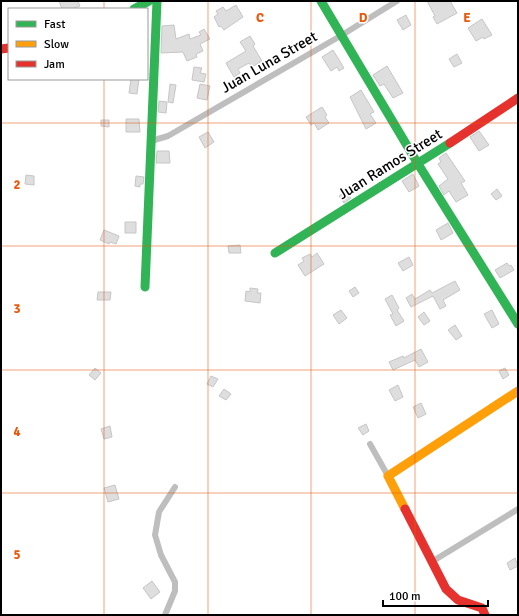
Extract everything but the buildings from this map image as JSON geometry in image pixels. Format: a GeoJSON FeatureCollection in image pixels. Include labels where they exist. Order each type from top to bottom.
{"type":"FeatureCollection","features":[{"type":"Feature","properties":{"kind":"main road"},"geometry":{"type":"LineString","coordinates":[[136,8],[149,1]]}},
{"type":"Feature","properties":{"kind":"main road"},"geometry":{"type":"LineString","coordinates":[[145,287],[157,1]]}},
{"type":"Feature","properties":{"kind":"main road"},"geometry":{"type":"LineString","coordinates":[[320,1],[342,35],[418,164],[518,324]]}},
{"type":"Feature","properties":{"kind":"main road","name":"Juan Ramos Street"},"geometry":{"type":"LineString","coordinates":[[275,253],[418,164],[518,98]]}},
{"type":"Feature","properties":{"kind":"main road"},"geometry":{"type":"LineString","coordinates":[[486,615],[482,608],[458,602],[446,589],[433,561],[388,476],[518,391]]}},
{"type":"Feature","properties":{"kind":"street","name":"Juan Luna Street"},"geometry":{"type":"LineString","coordinates":[[151,142],[168,136],[342,35],[397,1]]}},
{"type":"Feature","properties":{"kind":"street"},"geometry":{"type":"LineString","coordinates":[[370,444],[388,476]]}},
{"type":"Feature","properties":{"kind":"street"},"geometry":{"type":"LineString","coordinates":[[165,615],[175,591],[175,582],[161,556],[155,535],[159,512],[176,487]]}},
{"type":"Feature","properties":{"kind":"street"},"geometry":{"type":"LineString","coordinates":[[433,561],[518,509]]}},
{"type":"Feature","properties":{"kind":"traffic: fast"},"geometry":{"type":"LineString","coordinates":[[136,8],[149,1]]}},
{"type":"Feature","properties":{"kind":"traffic: fast"},"geometry":{"type":"LineString","coordinates":[[145,287],[157,1]]}},
{"type":"Feature","properties":{"kind":"traffic: fast"},"geometry":{"type":"LineString","coordinates":[[321,1],[418,164],[518,324]]}},
{"type":"Feature","properties":{"kind":"traffic: fast"},"geometry":{"type":"LineString","coordinates":[[275,253],[450,143]]}},
{"type":"Feature","properties":{"kind":"traffic: slow"},"geometry":{"type":"LineString","coordinates":[[405,509],[388,476],[518,391]]}},
{"type":"Feature","properties":{"kind":"traffic: jam"},"geometry":{"type":"LineString","coordinates":[[1,49],[8,48]]}},
{"type":"Feature","properties":{"kind":"traffic: jam"},"geometry":{"type":"LineString","coordinates":[[450,143],[518,98]]}},
{"type":"Feature","properties":{"kind":"traffic: jam"},"geometry":{"type":"LineString","coordinates":[[405,509],[446,589],[458,600],[482,608],[485,615]]}}]}
